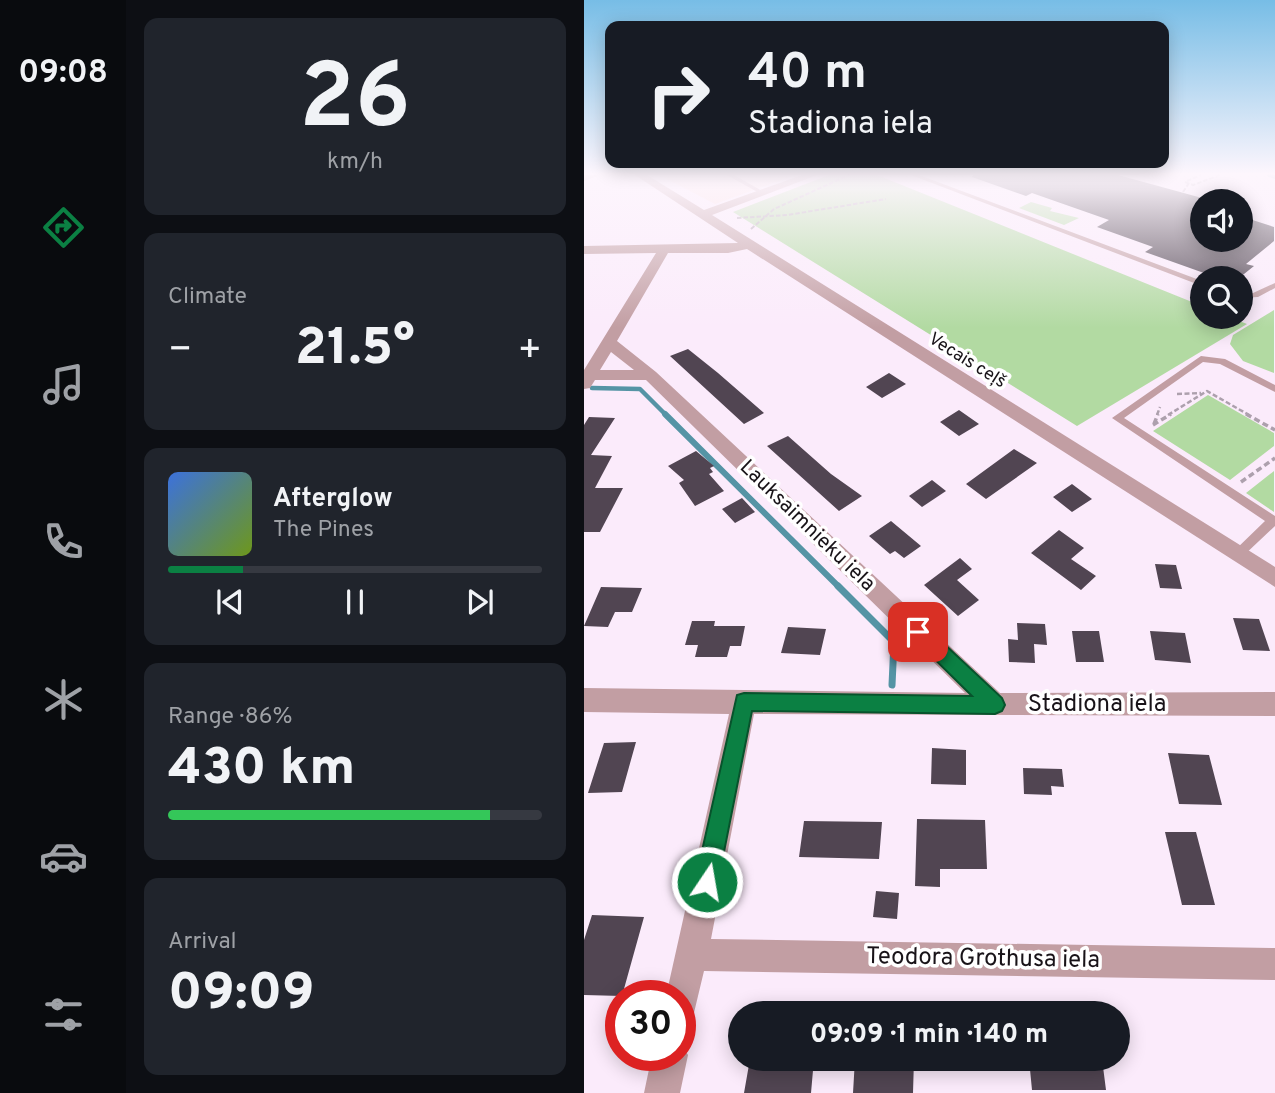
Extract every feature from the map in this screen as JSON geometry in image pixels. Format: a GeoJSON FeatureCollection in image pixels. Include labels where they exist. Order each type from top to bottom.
{"type":"FeatureCollection","features":[{"type":"Feature","properties":{"kind":"street","name":"Vecais ceļš"},"geometry":{"type":"LineString","coordinates":[[722,226],[1275,578]]}},
{"type":"Feature","properties":{"kind":"street"},"geometry":{"type":"LineString","coordinates":[[584,250],[728,249],[742,240]]}},
{"type":"Feature","properties":{"kind":"street"},"geometry":{"type":"LineString","coordinates":[[586,378],[610,343],[664,250]]}},
{"type":"Feature","properties":{"kind":"street","name":"Lauksaimnieku iela"},"geometry":{"type":"LineString","coordinates":[[610,343],[650,375],[995,705]]}},
{"type":"Feature","properties":{"kind":"street"},"geometry":{"type":"LineString","coordinates":[[586,378],[650,375]]}},
{"type":"Feature","properties":{"kind":"street","name":"Stadiona iela"},"geometry":{"type":"LineString","coordinates":[[584,700],[995,705],[1275,704]]}},
{"type":"Feature","properties":{"kind":"street"},"geometry":{"type":"LineString","coordinates":[[686,980],[744,702]]}},
{"type":"Feature","properties":{"kind":"street","name":"Teodora Grothusa iela"},"geometry":{"type":"LineString","coordinates":[[692,955],[1275,964]]}},
{"type":"Feature","properties":{"kind":"street"},"geometry":{"type":"LineString","coordinates":[[662,1093],[667,1071]]}},
{"type":"Feature","properties":{"kind":"lane"},"geometry":{"type":"LineString","coordinates":[[1049,226],[1190,279]]}},
{"type":"Feature","properties":{"kind":"lane"},"geometry":{"type":"LineString","coordinates":[[1253,295],[1275,285]]}},
{"type":"Feature","properties":{"kind":"lane"},"geometry":{"type":"LineString","coordinates":[[1237,555],[1274,522],[1117,418],[1201,359],[1222,361],[1275,389]]}},
{"type":"Feature","properties":{"kind":"path"},"geometry":{"type":"LineString","coordinates":[[742,240],[758,226]]}},
{"type":"Feature","properties":{"kind":"path"},"geometry":{"type":"LineString","coordinates":[[1154,424],[1157,410],[1166,400],[1187,392],[1207,391],[1275,430]]}},
{"type":"Feature","properties":{"kind":"path"},"geometry":{"type":"LineString","coordinates":[[1139,433],[1203,393]]}},
{"type":"Feature","properties":{"kind":"path"},"geometry":{"type":"LineString","coordinates":[[1228,492],[1275,457]]}},
{"type":"Feature","properties":{"kind":"green space"},"geometry":{"type":"Polygon","coordinates":[[[756,226],[1004,226],[1190,301],[1190,329],[1239,329],[1077,426],[756,226]]]}},
{"type":"Feature","properties":{"kind":"green space"},"geometry":{"type":"Polygon","coordinates":[[[1274,310],[1274,373],[1243,361],[1230,344],[1233,335],[1243,329],[1253,329],[1253,323],[1274,310]]]}},
{"type":"Feature","properties":{"kind":"green space"},"geometry":{"type":"Polygon","coordinates":[[[1208,395],[1274,433],[1274,446],[1230,480],[1153,431],[1208,395]]]}},
{"type":"Feature","properties":{"kind":"green space"},"geometry":{"type":"Polygon","coordinates":[[[1274,471],[1274,512],[1246,493],[1274,471]]]}},
{"type":"Feature","properties":{"kind":"building"},"geometry":{"type":"Polygon","coordinates":[[[1190,226],[1190,252],[1253,252],[1253,226],[1274,227],[1274,241],[1246,264],[1253,267],[1190,268],[1145,252],[1153,247],[1097,227],[1190,226]]]}},
{"type":"Feature","properties":{"kind":"building"},"geometry":{"type":"Polygon","coordinates":[[[688,349],[764,413],[744,424],[670,356],[688,349]]]}},
{"type":"Feature","properties":{"kind":"building"},"geometry":{"type":"Polygon","coordinates":[[[889,373],[906,384],[882,398],[866,387],[889,373]]]}},
{"type":"Feature","properties":{"kind":"building"},"geometry":{"type":"Polygon","coordinates":[[[959,410],[979,424],[959,436],[940,422],[959,410]]]}},
{"type":"Feature","properties":{"kind":"building"},"geometry":{"type":"Polygon","coordinates":[[[589,417],[615,418],[591,455],[612,456],[595,488],[623,488],[600,532],[584,532],[584,425],[589,417]]]}},
{"type":"Feature","properties":{"kind":"building"},"geometry":{"type":"Polygon","coordinates":[[[788,436],[831,474],[862,496],[839,511],[767,446],[788,436]]]}},
{"type":"Feature","properties":{"kind":"building"},"geometry":{"type":"Polygon","coordinates":[[[1014,449],[1037,463],[986,499],[966,484],[1014,449]]]}},
{"type":"Feature","properties":{"kind":"building"},"geometry":{"type":"Polygon","coordinates":[[[696,451],[714,466],[710,468],[713,472],[709,474],[724,491],[695,506],[679,483],[684,480],[668,466],[696,451]]]}},
{"type":"Feature","properties":{"kind":"building"},"geometry":{"type":"Polygon","coordinates":[[[932,480],[946,491],[922,507],[909,496],[932,480]]]}},
{"type":"Feature","properties":{"kind":"building"},"geometry":{"type":"Polygon","coordinates":[[[1072,484],[1092,499],[1072,512],[1053,497],[1072,484]]]}},
{"type":"Feature","properties":{"kind":"building"},"geometry":{"type":"Polygon","coordinates":[[[742,498],[755,512],[735,523],[722,509],[742,498]]]}},
{"type":"Feature","properties":{"kind":"building"},"geometry":{"type":"Polygon","coordinates":[[[891,521],[921,546],[904,558],[895,551],[890,554],[869,536],[891,521]]]}},
{"type":"Feature","properties":{"kind":"building"},"geometry":{"type":"Polygon","coordinates":[[[1059,530],[1084,548],[1071,559],[1096,576],[1081,590],[1031,553],[1059,530]]]}},
{"type":"Feature","properties":{"kind":"building"},"geometry":{"type":"Polygon","coordinates":[[[960,558],[972,569],[957,580],[979,600],[958,616],[924,585],[960,558]]]}},
{"type":"Feature","properties":{"kind":"building"},"geometry":{"type":"Polygon","coordinates":[[[1155,564],[1176,565],[1182,589],[1160,588],[1155,564]]]}},
{"type":"Feature","properties":{"kind":"building"},"geometry":{"type":"Polygon","coordinates":[[[601,587],[642,588],[632,612],[615,612],[608,627],[584,626],[601,587]]]}},
{"type":"Feature","properties":{"kind":"building"},"geometry":{"type":"Polygon","coordinates":[[[1233,618],[1259,619],[1270,651],[1243,650],[1233,618]]]}},
{"type":"Feature","properties":{"kind":"building"},"geometry":{"type":"Polygon","coordinates":[[[692,621],[715,621],[714,626],[745,626],[741,646],[730,646],[727,657],[695,657],[698,645],[685,645],[692,621]]]}},
{"type":"Feature","properties":{"kind":"building"},"geometry":{"type":"Polygon","coordinates":[[[1017,623],[1045,624],[1047,645],[1034,644],[1035,663],[1009,662],[1008,639],[1018,640],[1017,623]]]}},
{"type":"Feature","properties":{"kind":"building"},"geometry":{"type":"Polygon","coordinates":[[[788,627],[826,629],[820,655],[781,653],[788,627]]]}},
{"type":"Feature","properties":{"kind":"building"},"geometry":{"type":"Polygon","coordinates":[[[1072,631],[1099,631],[1104,662],[1076,662],[1072,631]]]}},
{"type":"Feature","properties":{"kind":"building"},"geometry":{"type":"Polygon","coordinates":[[[1150,631],[1185,633],[1191,663],[1155,660],[1150,631]]]}},
{"type":"Feature","properties":{"kind":"building"},"geometry":{"type":"Polygon","coordinates":[[[636,742],[622,792],[588,793],[604,743],[636,742]]]}},
{"type":"Feature","properties":{"kind":"building"},"geometry":{"type":"Polygon","coordinates":[[[932,748],[966,750],[966,785],[931,784],[932,748]]]}},
{"type":"Feature","properties":{"kind":"building"},"geometry":{"type":"Polygon","coordinates":[[[1168,753],[1209,755],[1222,805],[1179,804],[1168,753]]]}},
{"type":"Feature","properties":{"kind":"building"},"geometry":{"type":"Polygon","coordinates":[[[1023,768],[1062,769],[1064,787],[1051,786],[1052,795],[1024,794],[1023,768]]]}},
{"type":"Feature","properties":{"kind":"building"},"geometry":{"type":"Polygon","coordinates":[[[917,819],[985,820],[987,869],[940,869],[940,887],[915,886],[917,819]]]}},
{"type":"Feature","properties":{"kind":"building"},"geometry":{"type":"Polygon","coordinates":[[[804,821],[882,822],[879,859],[799,857],[804,821]]]}},
{"type":"Feature","properties":{"kind":"building"},"geometry":{"type":"Polygon","coordinates":[[[1165,832],[1196,832],[1215,905],[1182,905],[1165,832]]]}},
{"type":"Feature","properties":{"kind":"building"},"geometry":{"type":"Polygon","coordinates":[[[876,891],[899,893],[897,919],[873,917],[876,891]]]}},
{"type":"Feature","properties":{"kind":"building"},"geometry":{"type":"Polygon","coordinates":[[[592,915],[644,917],[626,980],[605,980],[605,996],[584,995],[584,940],[592,915]]]}},
{"type":"Feature","properties":{"kind":"building"},"geometry":{"type":"Polygon","coordinates":[[[748,1071],[813,1071],[811,1093],[744,1093],[748,1071]]]}},
{"type":"Feature","properties":{"kind":"building"},"geometry":{"type":"Polygon","coordinates":[[[854,1071],[914,1071],[913,1093],[853,1093],[854,1071]]]}},
{"type":"Feature","properties":{"kind":"building"},"geometry":{"type":"Polygon","coordinates":[[[1030,1071],[1104,1071],[1106,1090],[1032,1090],[1030,1071]]]}},
{"type":"Feature","properties":{"kind":"waterway"},"geometry":{"type":"LineString","coordinates":[[592,388],[640,389],[665,414]]}},
{"type":"Feature","properties":{"kind":"waterway"},"geometry":{"type":"LineString","coordinates":[[665,414],[840,588]]}},
{"type":"Feature","properties":{"kind":"waterway"},"geometry":{"type":"LineString","coordinates":[[840,588],[894,642],[892,685]]}},
{"type":"Feature","properties":{"kind":"route"},"geometry":{"type":"LineString","coordinates":[[707,882],[744,702],[995,705],[918,632]]}}]}
